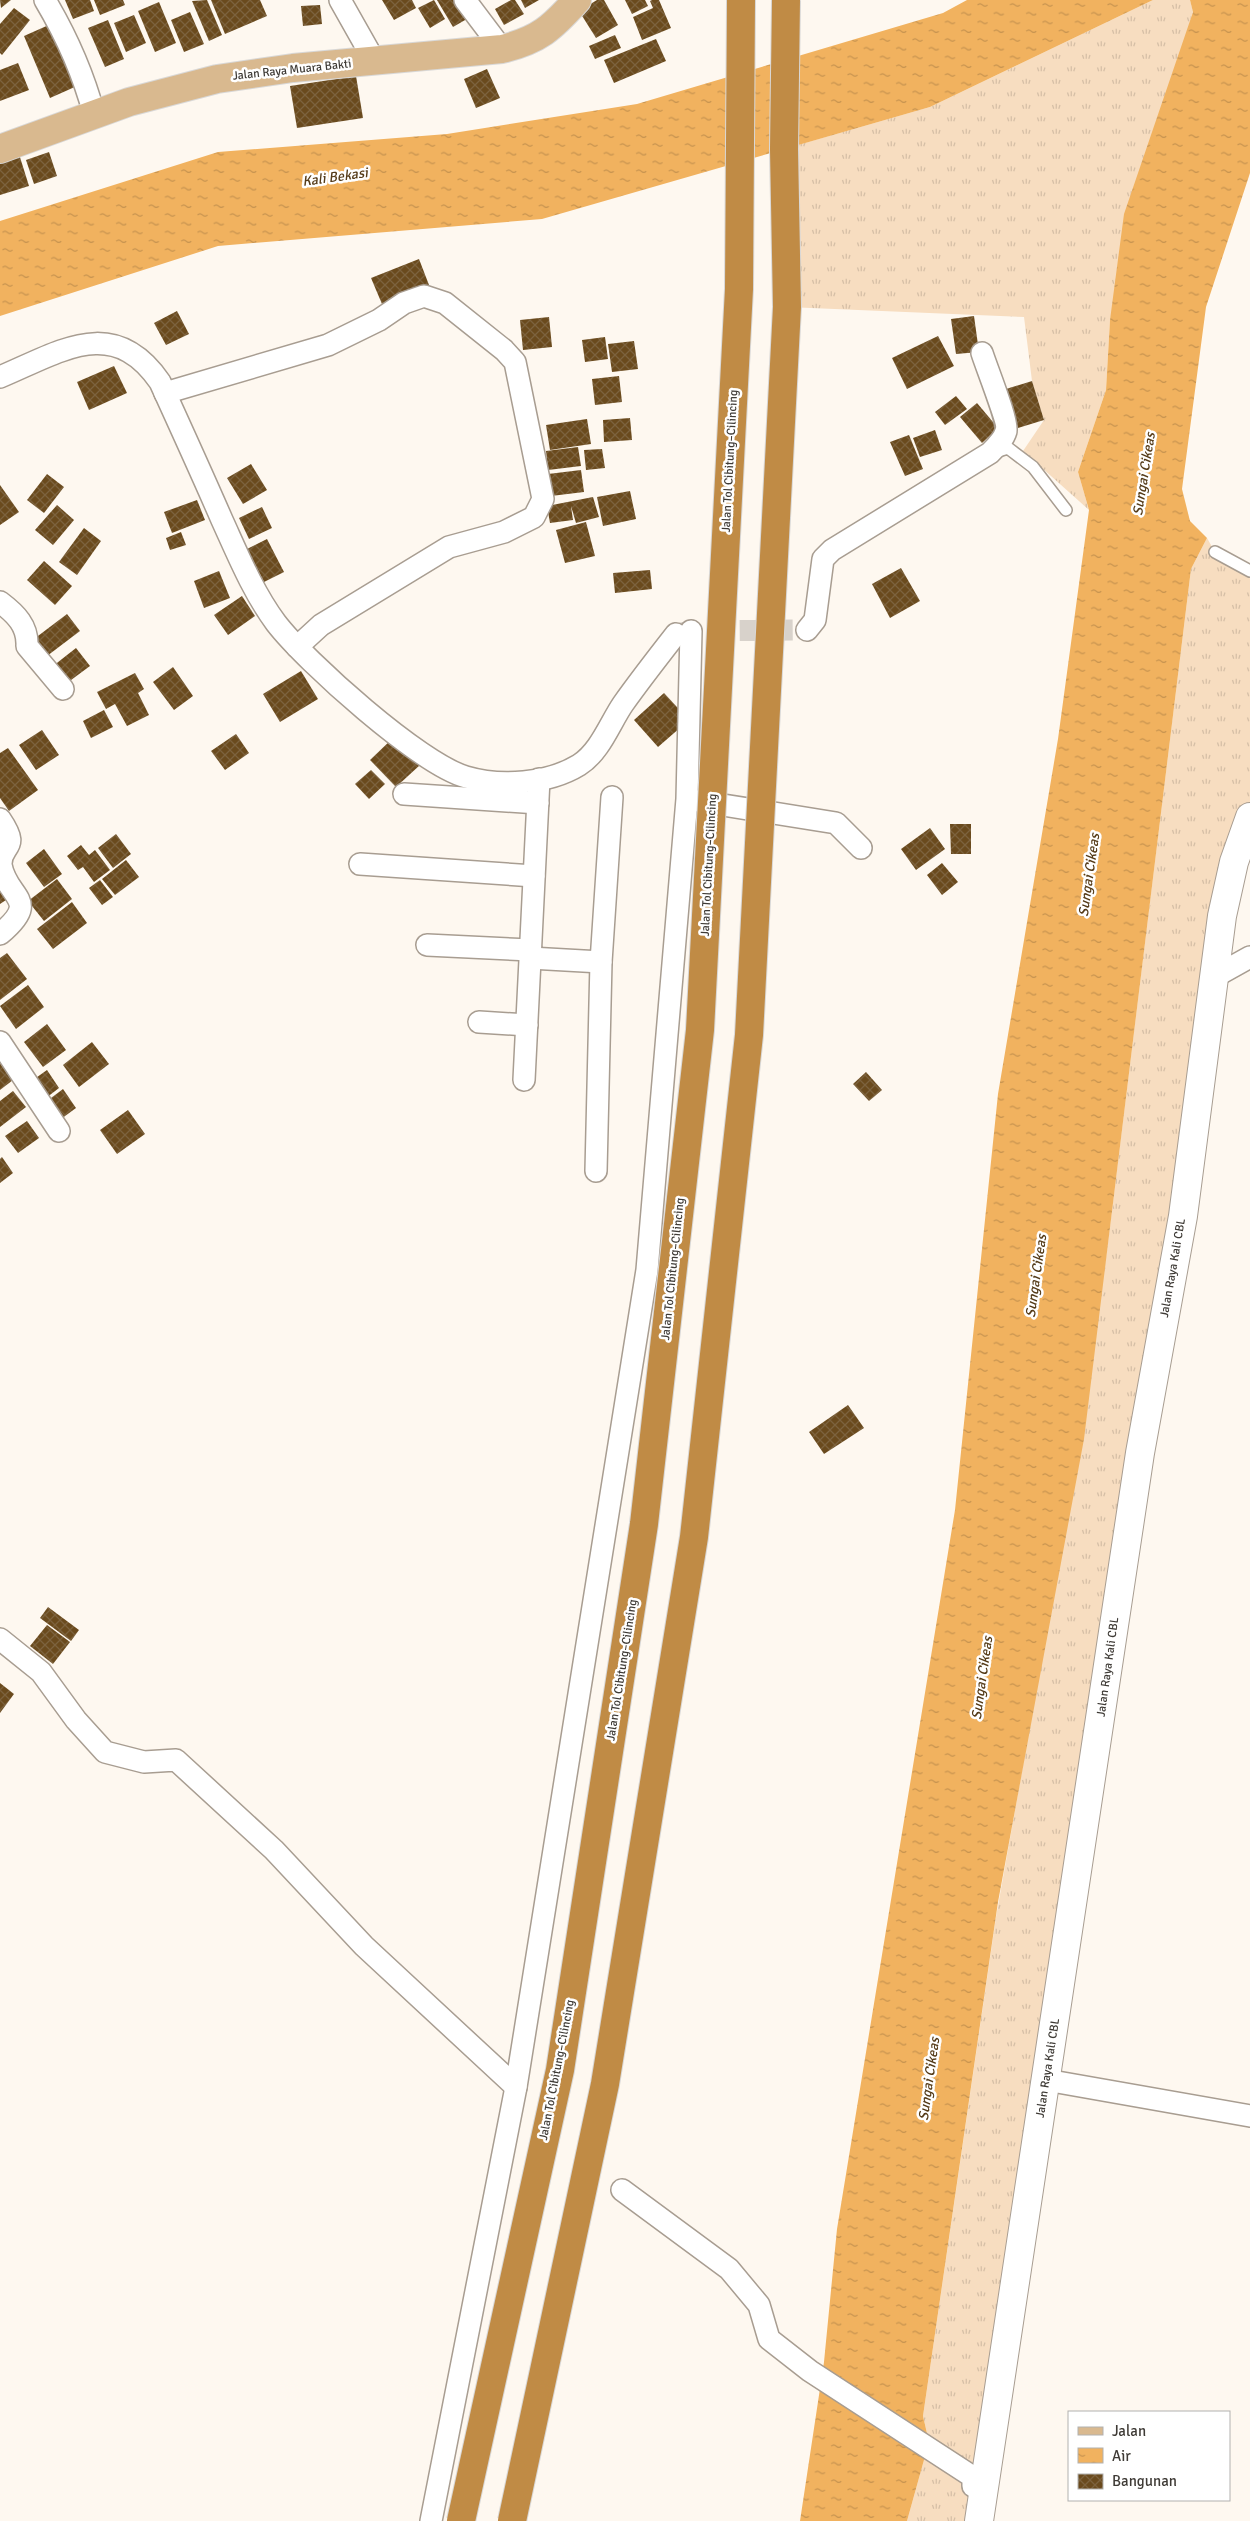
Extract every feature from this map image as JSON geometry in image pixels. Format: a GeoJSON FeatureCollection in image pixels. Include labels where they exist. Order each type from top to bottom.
{"type":"FeatureCollection","features":[{"type":"Feature","properties":{"kind":"highway","name":"Jalan Tol Cibitung–Cilincing"},"geometry":{"type":"LineString","coordinates":[[461,2521],[560,2070],[644,1524],[700,1030],[739,290],[741,0]]}},
{"type":"Feature","properties":{"kind":"highway"},"geometry":{"type":"LineString","coordinates":[[512,2521],[606,2084],[690,1566],[748,1044],[787,307],[784,149],[786,0]]}},
{"type":"Feature","properties":{"kind":"main road","name":"Jalan Raya Muara Bakti"},"geometry":{"type":"LineString","coordinates":[[0,149],[129,102],[217,79],[293,68],[502,50],[535,39],[553,26],[577,0]]}},
{"type":"Feature","properties":{"kind":"street"},"geometry":{"type":"LineString","coordinates":[[45,0],[72,48],[84,78],[94,114]]}},
{"type":"Feature","properties":{"kind":"street"},"geometry":{"type":"LineString","coordinates":[[340,0],[375,62]]}},
{"type":"Feature","properties":{"kind":"street"},"geometry":{"type":"LineString","coordinates":[[465,0],[502,50]]}},
{"type":"Feature","properties":{"kind":"street"},"geometry":{"type":"LineString","coordinates":[[165,393],[328,345],[380,320],[404,303],[424,296],[445,303],[504,350],[515,362],[543,499],[534,517],[504,532],[449,547],[321,625],[297,647]]}},
{"type":"Feature","properties":{"kind":"street"},"geometry":{"type":"LineString","coordinates":[[0,377],[79,345],[110,343],[138,356],[149,366],[165,393],[242,564],[275,622],[297,647],[378,718],[448,770],[466,778],[493,783],[539,779],[580,764],[591,753],[622,706],[683,632],[687,800],[647,1270],[516,2087],[431,2521]]}},
{"type":"Feature","properties":{"kind":"street"},"geometry":{"type":"LineString","coordinates":[[807,630],[815,620],[823,559],[832,550],[990,453],[1006,432],[1006,418],[997,400],[982,353]]}},
{"type":"Feature","properties":{"kind":"street"},"geometry":{"type":"LineString","coordinates":[[0,602],[24,626],[28,635],[27,646],[63,689]]}},
{"type":"Feature","properties":{"kind":"street"},"geometry":{"type":"LineString","coordinates":[[524,1080],[539,779]]}},
{"type":"Feature","properties":{"kind":"street"},"geometry":{"type":"LineString","coordinates":[[404,794],[538,803]]}},
{"type":"Feature","properties":{"kind":"street"},"geometry":{"type":"LineString","coordinates":[[596,1171],[601,962],[612,796]]}},
{"type":"Feature","properties":{"kind":"street"},"geometry":{"type":"LineString","coordinates":[[687,800],[836,823],[861,848]]}},
{"type":"Feature","properties":{"kind":"street","name":"Jalan Raya Kali CBL"},"geometry":{"type":"LineString","coordinates":[[979,2521],[1140,1453],[1183,1216],[1227,887],[1250,817]]}},
{"type":"Feature","properties":{"kind":"street"},"geometry":{"type":"LineString","coordinates":[[0,819],[10,833],[10,842],[1,858],[1,866],[22,902],[20,910],[10,926],[0,934]]}},
{"type":"Feature","properties":{"kind":"street"},"geometry":{"type":"LineString","coordinates":[[360,864],[534,876]]}},
{"type":"Feature","properties":{"kind":"street"},"geometry":{"type":"LineString","coordinates":[[427,945],[601,962]]}},
{"type":"Feature","properties":{"kind":"street"},"geometry":{"type":"LineString","coordinates":[[1214,977],[1250,957]]}},
{"type":"Feature","properties":{"kind":"street"},"geometry":{"type":"LineString","coordinates":[[479,1022],[527,1025]]}},
{"type":"Feature","properties":{"kind":"street"},"geometry":{"type":"LineString","coordinates":[[0,1042],[59,1130]]}},
{"type":"Feature","properties":{"kind":"street"},"geometry":{"type":"LineString","coordinates":[[0,1639],[41,1672],[76,1720],[105,1752],[144,1762],[176,1760],[197,1778],[274,1850],[364,1946],[516,2087]]}},
{"type":"Feature","properties":{"kind":"street"},"geometry":{"type":"LineString","coordinates":[[1046,2080],[1250,2116]]}},
{"type":"Feature","properties":{"kind":"street"},"geometry":{"type":"LineString","coordinates":[[622,2190],[729,2269],[759,2305],[769,2339],[810,2371],[973,2481]]}},
{"type":"Feature","properties":{"kind":"lane"},"geometry":{"type":"LineString","coordinates":[[990,453],[1008,448],[1027,462],[1042,477],[1066,510]]}},
{"type":"Feature","properties":{"kind":"lane"},"geometry":{"type":"LineString","coordinates":[[1215,552],[1250,571]]}},
{"type":"Feature","properties":{"kind":"green space"},"geometry":{"type":"Polygon","coordinates":[[[1153,0],[1190,0],[1193,11],[1110,320],[1106,390],[1078,472],[1089,510],[1023,451],[1044,420],[1032,381],[1024,317],[787,307],[784,149],[930,107],[1153,0]]]}},
{"type":"Feature","properties":{"kind":"green space"},"geometry":{"type":"Polygon","coordinates":[[[1207,538],[1215,552],[1250,571],[1250,822],[968,2521],[907,2521],[929,2442],[923,2416],[996,1917],[1022,1771],[1107,1251],[1191,569],[1207,538]]]}},
{"type":"Feature","properties":{"kind":"water","name":"Kali Bekasi"},"geometry":{"type":"Polygon","coordinates":[[[967,0],[1153,0],[930,107],[542,219],[218,246],[0,316],[0,221],[218,152],[447,134],[637,104],[943,13],[967,0]]]}},
{"type":"Feature","properties":{"kind":"water","name":"Sungai Cikeas"},"geometry":{"type":"Polygon","coordinates":[[[1190,0],[1250,0],[1250,173],[1206,307],[1182,489],[1190,521],[1207,538],[1191,569],[1084,1439],[998,1902],[923,2416],[929,2442],[907,2521],[800,2521],[824,2362],[837,2229],[955,1510],[998,1094],[1058,739],[1089,510],[1078,472],[1106,390],[1110,320],[1124,214],[1193,12],[1190,0]]]}},
{"type":"Feature","properties":{"kind":"building"},"geometry":{"type":"Polygon","coordinates":[[[0,0],[11,0],[1,8],[0,0]]]}},
{"type":"Feature","properties":{"kind":"building"},"geometry":{"type":"Polygon","coordinates":[[[65,0],[90,0],[94,11],[73,19],[65,0]]]}},
{"type":"Feature","properties":{"kind":"building"},"geometry":{"type":"Polygon","coordinates":[[[94,0],[123,0],[125,5],[100,15],[94,0]]]}},
{"type":"Feature","properties":{"kind":"building"},"geometry":{"type":"Polygon","coordinates":[[[207,0],[222,35],[209,41],[192,1],[207,0]]]}},
{"type":"Feature","properties":{"kind":"building"},"geometry":{"type":"Polygon","coordinates":[[[211,0],[260,0],[267,16],[225,34],[211,0]]]}},
{"type":"Feature","properties":{"kind":"building"},"geometry":{"type":"Polygon","coordinates":[[[382,0],[412,0],[416,8],[394,20],[382,0]]]}},
{"type":"Feature","properties":{"kind":"building"},"geometry":{"type":"Polygon","coordinates":[[[434,0],[445,19],[430,28],[418,8],[434,0]]]}},
{"type":"Feature","properties":{"kind":"building"},"geometry":{"type":"Polygon","coordinates":[[[437,0],[462,0],[472,16],[453,27],[437,0]]]}},
{"type":"Feature","properties":{"kind":"building"},"geometry":{"type":"Polygon","coordinates":[[[511,0],[515,0],[524,14],[504,25],[495,9],[511,0]]]}},
{"type":"Feature","properties":{"kind":"building"},"geometry":{"type":"Polygon","coordinates":[[[521,0],[539,0],[525,8],[521,0]]]}},
{"type":"Feature","properties":{"kind":"building"},"geometry":{"type":"Polygon","coordinates":[[[597,0],[604,0],[618,25],[596,38],[579,11],[597,0]]]}},
{"type":"Feature","properties":{"kind":"building"},"geometry":{"type":"Polygon","coordinates":[[[625,0],[645,0],[648,6],[632,14],[625,0]]]}},
{"type":"Feature","properties":{"kind":"building"},"geometry":{"type":"Polygon","coordinates":[[[659,0],[671,28],[642,40],[633,17],[653,8],[650,1],[659,0]]]}},
{"type":"Feature","properties":{"kind":"building"},"geometry":{"type":"Polygon","coordinates":[[[159,2],[176,43],[155,52],[138,11],[159,2]]]}},
{"type":"Feature","properties":{"kind":"building"},"geometry":{"type":"Polygon","coordinates":[[[320,5],[322,24],[303,26],[301,6],[320,5]]]}},
{"type":"Feature","properties":{"kind":"building"},"geometry":{"type":"Polygon","coordinates":[[[14,8],[30,20],[2,55],[0,53],[0,24],[14,8]]]}},
{"type":"Feature","properties":{"kind":"building"},"geometry":{"type":"Polygon","coordinates":[[[190,12],[204,44],[184,52],[171,20],[190,12]]]}},
{"type":"Feature","properties":{"kind":"building"},"geometry":{"type":"Polygon","coordinates":[[[134,15],[146,43],[126,52],[114,23],[134,15]]]}},
{"type":"Feature","properties":{"kind":"building"},"geometry":{"type":"Polygon","coordinates":[[[108,20],[124,59],[105,67],[88,28],[108,20]]]}},
{"type":"Feature","properties":{"kind":"building"},"geometry":{"type":"Polygon","coordinates":[[[51,24],[77,86],[50,98],[24,36],[51,24]]]}},
{"type":"Feature","properties":{"kind":"building"},"geometry":{"type":"Polygon","coordinates":[[[615,35],[621,48],[595,59],[589,46],[615,35]]]}},
{"type":"Feature","properties":{"kind":"building"},"geometry":{"type":"Polygon","coordinates":[[[656,39],[666,61],[614,83],[604,60],[656,39]]]}},
{"type":"Feature","properties":{"kind":"building"},"geometry":{"type":"Polygon","coordinates":[[[18,63],[29,90],[0,101],[0,70],[18,63]]]}},
{"type":"Feature","properties":{"kind":"building"},"geometry":{"type":"Polygon","coordinates":[[[487,69],[500,98],[476,108],[464,79],[487,69]]]}},
{"type":"Feature","properties":{"kind":"building"},"geometry":{"type":"Polygon","coordinates":[[[356,76],[363,118],[297,128],[290,86],[356,76]]]}},
{"type":"Feature","properties":{"kind":"building"},"geometry":{"type":"Polygon","coordinates":[[[49,152],[57,176],[34,184],[26,160],[49,152]]]}},
{"type":"Feature","properties":{"kind":"building"},"geometry":{"type":"Polygon","coordinates":[[[19,154],[29,186],[0,195],[0,161],[19,154]]]}},
{"type":"Feature","properties":{"kind":"building"},"geometry":{"type":"Polygon","coordinates":[[[419,259],[429,285],[382,304],[371,278],[419,259]]]}},
{"type":"Feature","properties":{"kind":"building"},"geometry":{"type":"Polygon","coordinates":[[[177,311],[189,334],[166,345],[154,323],[177,311]]]}},
{"type":"Feature","properties":{"kind":"building"},"geometry":{"type":"Polygon","coordinates":[[[974,316],[979,352],[956,354],[951,319],[974,316]]]}},
{"type":"Feature","properties":{"kind":"building"},"geometry":{"type":"Polygon","coordinates":[[[549,317],[552,347],[523,350],[520,320],[549,317]]]}},
{"type":"Feature","properties":{"kind":"building"},"geometry":{"type":"Polygon","coordinates":[[[938,336],[954,366],[907,389],[892,358],[938,336]]]}},
{"type":"Feature","properties":{"kind":"building"},"geometry":{"type":"Polygon","coordinates":[[[605,337],[608,359],[585,362],[582,340],[605,337]]]}},
{"type":"Feature","properties":{"kind":"building"},"geometry":{"type":"Polygon","coordinates":[[[634,341],[638,369],[612,372],[608,344],[634,341]]]}},
{"type":"Feature","properties":{"kind":"building"},"geometry":{"type":"Polygon","coordinates":[[[114,366],[127,393],[89,410],[77,382],[114,366]]]}},
{"type":"Feature","properties":{"kind":"building"},"geometry":{"type":"Polygon","coordinates":[[[619,376],[622,402],[595,405],[592,379],[619,376]]]}},
{"type":"Feature","properties":{"kind":"building"},"geometry":{"type":"Polygon","coordinates":[[[1032,381],[1044,420],[1018,428],[1006,389],[1032,381]]]}},
{"type":"Feature","properties":{"kind":"building"},"geometry":{"type":"Polygon","coordinates":[[[956,396],[967,409],[945,425],[935,412],[956,396]]]}},
{"type":"Feature","properties":{"kind":"building"},"geometry":{"type":"Polygon","coordinates":[[[977,403],[998,428],[982,443],[960,417],[977,403]]]}},
{"type":"Feature","properties":{"kind":"building"},"geometry":{"type":"Polygon","coordinates":[[[630,418],[632,440],[604,442],[603,420],[630,418]]]}},
{"type":"Feature","properties":{"kind":"building"},"geometry":{"type":"Polygon","coordinates":[[[587,419],[591,444],[550,450],[546,425],[587,419]]]}},
{"type":"Feature","properties":{"kind":"building"},"geometry":{"type":"Polygon","coordinates":[[[935,430],[942,450],[920,457],[913,438],[935,430]]]}},
{"type":"Feature","properties":{"kind":"building"},"geometry":{"type":"Polygon","coordinates":[[[909,435],[923,469],[905,476],[890,442],[909,435]]]}},
{"type":"Feature","properties":{"kind":"building"},"geometry":{"type":"Polygon","coordinates":[[[578,447],[581,466],[548,470],[546,451],[578,447]]]}},
{"type":"Feature","properties":{"kind":"building"},"geometry":{"type":"Polygon","coordinates":[[[602,449],[605,468],[586,470],[584,450],[602,449]]]}},
{"type":"Feature","properties":{"kind":"building"},"geometry":{"type":"Polygon","coordinates":[[[251,464],[267,490],[243,504],[227,478],[251,464]]]}},
{"type":"Feature","properties":{"kind":"building"},"geometry":{"type":"Polygon","coordinates":[[[581,470],[584,492],[551,496],[548,474],[581,470]]]}},
{"type":"Feature","properties":{"kind":"building"},"geometry":{"type":"Polygon","coordinates":[[[47,474],[64,487],[44,513],[27,500],[47,474]]]}},
{"type":"Feature","properties":{"kind":"building"},"geometry":{"type":"Polygon","coordinates":[[[0,485],[19,512],[0,525],[0,485]]]}},
{"type":"Feature","properties":{"kind":"building"},"geometry":{"type":"Polygon","coordinates":[[[630,491],[636,519],[603,526],[597,497],[630,491]]]}},
{"type":"Feature","properties":{"kind":"building"},"geometry":{"type":"Polygon","coordinates":[[[593,497],[599,517],[576,523],[571,506],[573,520],[550,523],[547,506],[593,497]]]}},
{"type":"Feature","properties":{"kind":"building"},"geometry":{"type":"Polygon","coordinates":[[[197,500],[205,520],[172,533],[164,512],[197,500]]]}},
{"type":"Feature","properties":{"kind":"building"},"geometry":{"type":"Polygon","coordinates":[[[57,505],[74,520],[53,545],[35,530],[57,505]]]}},
{"type":"Feature","properties":{"kind":"building"},"geometry":{"type":"Polygon","coordinates":[[[262,507],[272,528],[249,539],[239,518],[262,507]]]}},
{"type":"Feature","properties":{"kind":"building"},"geometry":{"type":"Polygon","coordinates":[[[586,522],[595,556],[565,563],[556,530],[586,522]]]}},
{"type":"Feature","properties":{"kind":"building"},"geometry":{"type":"Polygon","coordinates":[[[84,528],[101,541],[77,575],[59,562],[84,528]]]}},
{"type":"Feature","properties":{"kind":"building"},"geometry":{"type":"Polygon","coordinates":[[[181,532],[186,545],[170,550],[166,538],[181,532]]]}},
{"type":"Feature","properties":{"kind":"building"},"geometry":{"type":"Polygon","coordinates":[[[267,539],[284,572],[264,582],[247,549],[267,539]]]}},
{"type":"Feature","properties":{"kind":"building"},"geometry":{"type":"Polygon","coordinates":[[[44,561],[72,586],[55,605],[27,580],[44,561]]]}},
{"type":"Feature","properties":{"kind":"building"},"geometry":{"type":"Polygon","coordinates":[[[901,568],[920,601],[890,618],[872,584],[901,568]]]}},
{"type":"Feature","properties":{"kind":"building"},"geometry":{"type":"Polygon","coordinates":[[[650,570],[652,589],[615,593],[613,573],[650,570]]]}},
{"type":"Feature","properties":{"kind":"building"},"geometry":{"type":"Polygon","coordinates":[[[219,571],[230,598],[204,608],[194,581],[219,571]]]}},
{"type":"Feature","properties":{"kind":"building"},"geometry":{"type":"Polygon","coordinates":[[[242,596],[255,616],[228,635],[214,615],[242,596]]]}},
{"type":"Feature","properties":{"kind":"building"},"geometry":{"type":"Polygon","coordinates":[[[67,614],[80,631],[47,656],[34,639],[67,614]]]}},
{"type":"Feature","properties":{"kind":"building"},"geometry":{"type":"Polygon","coordinates":[[[76,648],[90,666],[67,683],[53,666],[76,648]]]}},
{"type":"Feature","properties":{"kind":"building"},"geometry":{"type":"Polygon","coordinates":[[[173,667],[193,696],[174,710],[153,682],[173,667]]]}},
{"type":"Feature","properties":{"kind":"building"},"geometry":{"type":"Polygon","coordinates":[[[301,671],[318,699],[280,722],[263,694],[301,671]]]}},
{"type":"Feature","properties":{"kind":"building"},"geometry":{"type":"Polygon","coordinates":[[[135,673],[144,689],[138,693],[149,715],[127,726],[115,704],[106,709],[97,692],[135,673]]]}},
{"type":"Feature","properties":{"kind":"building"},"geometry":{"type":"Polygon","coordinates":[[[664,693],[689,720],[658,747],[634,720],[664,693]]]}},
{"type":"Feature","properties":{"kind":"building"},"geometry":{"type":"Polygon","coordinates":[[[104,710],[113,727],[91,738],[83,721],[104,710]]]}},
{"type":"Feature","properties":{"kind":"building"},"geometry":{"type":"Polygon","coordinates":[[[42,730],[59,755],[36,770],[19,745],[42,730]]]}},
{"type":"Feature","properties":{"kind":"building"},"geometry":{"type":"Polygon","coordinates":[[[236,734],[249,753],[225,770],[211,751],[236,734]]]}},
{"type":"Feature","properties":{"kind":"building"},"geometry":{"type":"Polygon","coordinates":[[[394,737],[420,765],[396,787],[370,760],[394,737]]]}},
{"type":"Feature","properties":{"kind":"building"},"geometry":{"type":"Polygon","coordinates":[[[8,748],[38,790],[9,811],[0,798],[0,753],[8,748]]]}},
{"type":"Feature","properties":{"kind":"building"},"geometry":{"type":"Polygon","coordinates":[[[371,770],[385,784],[369,799],[355,784],[371,770]]]}},
{"type":"Feature","properties":{"kind":"building"},"geometry":{"type":"Polygon","coordinates":[[[950,824],[971,824],[971,854],[951,854],[950,824]]]}},
{"type":"Feature","properties":{"kind":"building"},"geometry":{"type":"Polygon","coordinates":[[[930,828],[945,849],[916,870],[901,849],[930,828]]]}},
{"type":"Feature","properties":{"kind":"building"},"geometry":{"type":"Polygon","coordinates":[[[116,834],[131,854],[113,868],[98,848],[116,834]]]}},
{"type":"Feature","properties":{"kind":"building"},"geometry":{"type":"Polygon","coordinates":[[[81,845],[89,855],[95,850],[110,870],[94,882],[83,867],[78,870],[67,856],[81,845]]]}},
{"type":"Feature","properties":{"kind":"building"},"geometry":{"type":"Polygon","coordinates":[[[44,849],[62,874],[44,887],[26,863],[44,849]]]}},
{"type":"Feature","properties":{"kind":"building"},"geometry":{"type":"Polygon","coordinates":[[[126,860],[139,877],[115,895],[102,879],[126,860]]]}},
{"type":"Feature","properties":{"kind":"building"},"geometry":{"type":"Polygon","coordinates":[[[942,863],[958,882],[942,895],[927,875],[942,863]]]}},
{"type":"Feature","properties":{"kind":"building"},"geometry":{"type":"Polygon","coordinates":[[[57,879],[72,899],[44,921],[28,901],[57,879]]]}},
{"type":"Feature","properties":{"kind":"building"},"geometry":{"type":"Polygon","coordinates":[[[100,880],[113,897],[102,905],[89,888],[100,880]]]}},
{"type":"Feature","properties":{"kind":"building"},"geometry":{"type":"Polygon","coordinates":[[[0,886],[9,898],[0,904],[0,886]]]}},
{"type":"Feature","properties":{"kind":"building"},"geometry":{"type":"Polygon","coordinates":[[[72,902],[87,923],[53,949],[37,929],[72,902]]]}},
{"type":"Feature","properties":{"kind":"building"},"geometry":{"type":"Polygon","coordinates":[[[7,953],[27,979],[0,1000],[0,958],[7,953]]]}},
{"type":"Feature","properties":{"kind":"building"},"geometry":{"type":"Polygon","coordinates":[[[28,985],[44,1007],[16,1029],[0,1006],[28,985]]]}},
{"type":"Feature","properties":{"kind":"building"},"geometry":{"type":"Polygon","coordinates":[[[47,1024],[66,1050],[43,1067],[24,1042],[47,1024]]]}},
{"type":"Feature","properties":{"kind":"building"},"geometry":{"type":"Polygon","coordinates":[[[92,1042],[109,1064],[79,1087],[63,1065],[92,1042]]]}},
{"type":"Feature","properties":{"kind":"building"},"geometry":{"type":"Polygon","coordinates":[[[0,1063],[13,1080],[0,1090],[0,1063]]]}},
{"type":"Feature","properties":{"kind":"building"},"geometry":{"type":"Polygon","coordinates":[[[47,1070],[59,1088],[46,1098],[33,1080],[47,1070]]]}},
{"type":"Feature","properties":{"kind":"building"},"geometry":{"type":"Polygon","coordinates":[[[866,1072],[882,1090],[869,1101],[853,1084],[866,1072]]]}},
{"type":"Feature","properties":{"kind":"building"},"geometry":{"type":"Polygon","coordinates":[[[63,1089],[76,1108],[61,1119],[47,1101],[63,1089]]]}},
{"type":"Feature","properties":{"kind":"building"},"geometry":{"type":"Polygon","coordinates":[[[13,1091],[26,1107],[0,1127],[0,1101],[13,1091]]]}},
{"type":"Feature","properties":{"kind":"building"},"geometry":{"type":"Polygon","coordinates":[[[128,1110],[145,1134],[117,1154],[100,1130],[128,1110]]]}},
{"type":"Feature","properties":{"kind":"building"},"geometry":{"type":"Polygon","coordinates":[[[27,1121],[39,1138],[18,1153],[5,1136],[27,1121]]]}},
{"type":"Feature","properties":{"kind":"building"},"geometry":{"type":"Polygon","coordinates":[[[2,1157],[13,1173],[0,1183],[0,1159],[2,1157]]]}},
{"type":"Feature","properties":{"kind":"building"},"geometry":{"type":"Polygon","coordinates":[[[848,1405],[864,1428],[824,1454],[809,1432],[848,1405]]]}},
{"type":"Feature","properties":{"kind":"building"},"geometry":{"type":"Polygon","coordinates":[[[48,1607],[79,1630],[71,1641],[40,1618],[48,1607]]]}},
{"type":"Feature","properties":{"kind":"building"},"geometry":{"type":"Polygon","coordinates":[[[47,1625],[70,1642],[53,1664],[30,1646],[47,1625]]]}},
{"type":"Feature","properties":{"kind":"building"},"geometry":{"type":"Polygon","coordinates":[[[0,1683],[14,1694],[0,1713],[0,1683]]]}},
{"type":"Feature","properties":{"kind":"tunnel"},"geometry":{"type":"LineString","coordinates":[[676,634],[691,631],[807,630]]}}]}
